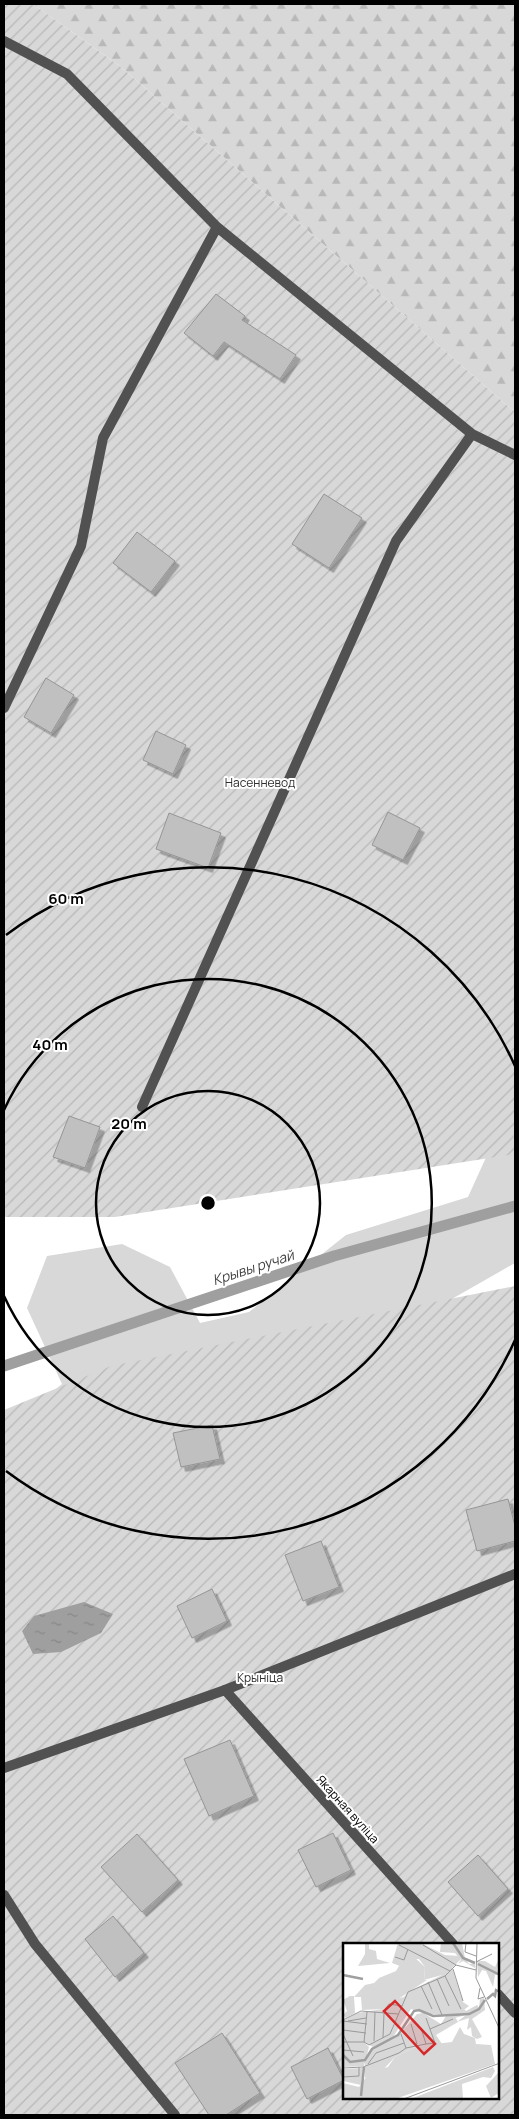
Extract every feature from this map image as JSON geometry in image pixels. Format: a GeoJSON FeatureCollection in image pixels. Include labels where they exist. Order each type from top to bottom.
{"type":"FeatureCollection","features":[{"type":"Feature","properties":{"kind":"street"},"geometry":{"type":"LineString","coordinates":[[4,41],[67,74],[217,227],[472,434],[515,455]]}},
{"type":"Feature","properties":{"kind":"street"},"geometry":{"type":"LineString","coordinates":[[4,708],[81,546],[103,438],[217,227]]}},
{"type":"Feature","properties":{"kind":"street"},"geometry":{"type":"LineString","coordinates":[[142,1107],[396,541],[472,434]]}},
{"type":"Feature","properties":{"kind":"street"},"geometry":{"type":"LineString","coordinates":[[4,1768],[225,1690],[515,1574]]}},
{"type":"Feature","properties":{"kind":"street","name":"Якарная вуліца"},"geometry":{"type":"LineString","coordinates":[[225,1690],[452,1943]]}},
{"type":"Feature","properties":{"kind":"street"},"geometry":{"type":"LineString","coordinates":[[4,1895],[35,1944],[175,2115]]}},
{"type":"Feature","properties":{"kind":"street"},"geometry":{"type":"LineString","coordinates":[[499,1995],[515,2013]]}},
{"type":"Feature","properties":{"kind":"green space","name":"Насенневод"},"geometry":{"type":"Polygon","coordinates":[[[4,4],[33,4],[121,67],[511,409],[515,410],[515,1154],[115,1217],[4,1217],[4,4]]]}},
{"type":"Feature","properties":{"kind":"green space"},"geometry":{"type":"Polygon","coordinates":[[[33,4],[515,4],[515,410],[511,409],[121,67],[33,4]]]}},
{"type":"Feature","properties":{"kind":"green space"},"geometry":{"type":"Polygon","coordinates":[[[515,1134],[515,1263],[4,1554],[11,1425],[62,1384],[27,1308],[47,1256],[122,1244],[170,1267],[200,1323],[249,1312],[346,1235],[468,1197],[493,1142],[515,1134]]]}},
{"type":"Feature","properties":{"kind":"green space","name":"Крыніца"},"geometry":{"type":"Polygon","coordinates":[[[515,1286],[515,2115],[4,2115],[4,1410],[111,1366],[515,1286]]]}},
{"type":"Feature","properties":{"kind":"water"},"geometry":{"type":"Polygon","coordinates":[[[84,1602],[113,1614],[101,1633],[61,1652],[33,1654],[22,1631],[34,1616],[84,1602]]]}},
{"type":"Feature","properties":{"kind":"building"},"geometry":{"type":"Polygon","coordinates":[[[216,294],[245,316],[242,320],[296,355],[280,379],[224,342],[213,356],[184,333],[216,294]]]}},
{"type":"Feature","properties":{"kind":"building"},"geometry":{"type":"Polygon","coordinates":[[[324,494],[362,518],[329,568],[292,544],[324,494]]]}},
{"type":"Feature","properties":{"kind":"building"},"geometry":{"type":"Polygon","coordinates":[[[137,532],[175,561],[151,592],[113,563],[137,532]]]}},
{"type":"Feature","properties":{"kind":"building"},"geometry":{"type":"Polygon","coordinates":[[[46,678],[74,695],[51,733],[24,717],[46,678]]]}},
{"type":"Feature","properties":{"kind":"building"},"geometry":{"type":"Polygon","coordinates":[[[156,731],[186,745],[173,774],[143,760],[156,731]]]}},
{"type":"Feature","properties":{"kind":"building"},"geometry":{"type":"Polygon","coordinates":[[[388,812],[420,828],[403,860],[372,845],[388,812]]]}},
{"type":"Feature","properties":{"kind":"building"},"geometry":{"type":"Polygon","coordinates":[[[169,813],[221,833],[208,868],[156,849],[169,813]]]}},
{"type":"Feature","properties":{"kind":"building"},"geometry":{"type":"Polygon","coordinates":[[[69,1116],[100,1127],[85,1168],[53,1157],[69,1116]]]}},
{"type":"Feature","properties":{"kind":"building"},"geometry":{"type":"Polygon","coordinates":[[[212,1425],[220,1459],[181,1467],[173,1433],[212,1425]]]}},
{"type":"Feature","properties":{"kind":"building"},"geometry":{"type":"Polygon","coordinates":[[[508,1499],[515,1526],[515,1541],[477,1551],[466,1510],[508,1499]]]}},
{"type":"Feature","properties":{"kind":"building"},"geometry":{"type":"Polygon","coordinates":[[[321,1541],[339,1587],[303,1601],[285,1555],[321,1541]]]}},
{"type":"Feature","properties":{"kind":"building"},"geometry":{"type":"Polygon","coordinates":[[[212,1589],[227,1621],[192,1638],[177,1606],[212,1589]]]}},
{"type":"Feature","properties":{"kind":"building"},"geometry":{"type":"Polygon","coordinates":[[[230,1740],[254,1796],[209,1816],[184,1759],[230,1740]]]}},
{"type":"Feature","properties":{"kind":"building"},"geometry":{"type":"Polygon","coordinates":[[[333,1833],[351,1870],[316,1887],[298,1850],[333,1833]]]}},
{"type":"Feature","properties":{"kind":"building"},"geometry":{"type":"Polygon","coordinates":[[[137,1834],[178,1880],[142,1912],[101,1867],[137,1834]]]}},
{"type":"Feature","properties":{"kind":"building"},"geometry":{"type":"Polygon","coordinates":[[[478,1855],[508,1889],[478,1916],[448,1882],[478,1855]]]}},
{"type":"Feature","properties":{"kind":"building"},"geometry":{"type":"Polygon","coordinates":[[[113,1916],[144,1953],[115,1977],[85,1939],[113,1916]]]}},
{"type":"Feature","properties":{"kind":"building"},"geometry":{"type":"Polygon","coordinates":[[[222,2033],[260,2093],[226,2115],[209,2115],[175,2063],[222,2033]]]}},
{"type":"Feature","properties":{"kind":"building"},"geometry":{"type":"Polygon","coordinates":[[[328,2048],[343,2081],[307,2099],[291,2067],[328,2048]]]}},
{"type":"Feature","properties":{"kind":"waterway","name":"Крывы ручай"},"geometry":{"type":"LineString","coordinates":[[4,1366],[334,1256],[515,1206]]}}]}
